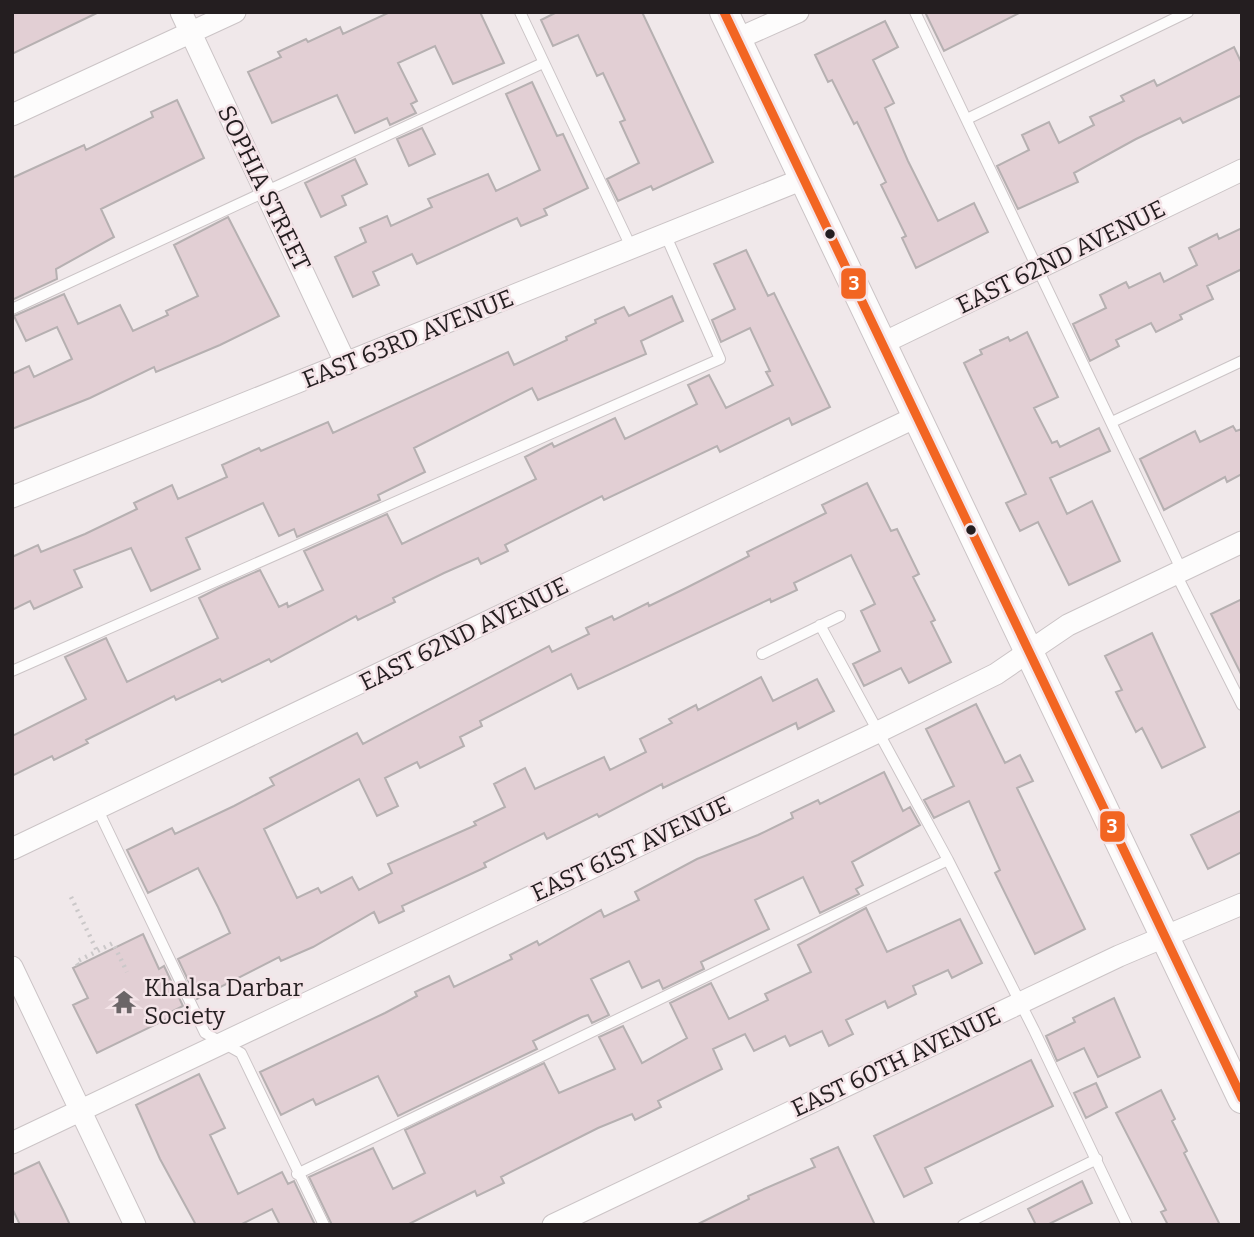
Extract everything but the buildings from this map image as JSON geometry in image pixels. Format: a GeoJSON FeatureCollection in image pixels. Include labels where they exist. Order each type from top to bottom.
{"type":"FeatureCollection","features":[{"type":"Feature","properties":{"kind":"main road"},"geometry":{"type":"LineString","coordinates":[[724,12],[1163,939],[1242,1100]]}},
{"type":"Feature","properties":{"kind":"street","name":"SOPHIA STREET"},"geometry":{"type":"LineString","coordinates":[[181,12],[346,364]]}},
{"type":"Feature","properties":{"kind":"street"},"geometry":{"type":"LineString","coordinates":[[12,115],[235,12]]}},
{"type":"Feature","properties":{"kind":"street"},"geometry":{"type":"LineString","coordinates":[[737,39],[798,12]]}},
{"type":"Feature","properties":{"kind":"street","name":"EAST 62ND AVENUE"},"geometry":{"type":"LineString","coordinates":[[881,344],[1242,170]]}},
{"type":"Feature","properties":{"kind":"street","name":"EAST 63RD AVENUE"},"geometry":{"type":"LineString","coordinates":[[12,498],[803,179]]}},
{"type":"Feature","properties":{"kind":"street","name":"EAST 62ND AVENUE"},"geometry":{"type":"LineString","coordinates":[[12,849],[916,417]]}},
{"type":"Feature","properties":{"kind":"street","name":"EAST 61ST AVENUE"},"geometry":{"type":"LineString","coordinates":[[12,1143],[878,732],[996,674],[1068,625],[1242,542]]}},
{"type":"Feature","properties":{"kind":"street","name":"EAST 60TH AVENUE"},"geometry":{"type":"LineString","coordinates":[[553,1225],[1119,956],[1242,904]]}},
{"type":"Feature","properties":{"kind":"street"},"geometry":{"type":"LineString","coordinates":[[12,967],[135,1225]]}},
{"type":"Feature","properties":{"kind":"lane"},"geometry":{"type":"LineString","coordinates":[[520,12],[632,250]]}},
{"type":"Feature","properties":{"kind":"lane"},"geometry":{"type":"LineString","coordinates":[[915,12],[1112,422],[1242,705]]}},
{"type":"Feature","properties":{"kind":"lane"},"geometry":{"type":"LineString","coordinates":[[967,119],[1188,12]]}},
{"type":"Feature","properties":{"kind":"lane"},"geometry":{"type":"LineString","coordinates":[[12,309],[543,62]]}},
{"type":"Feature","properties":{"kind":"lane"},"geometry":{"type":"LineString","coordinates":[[12,671],[720,359],[666,236]]}},
{"type":"Feature","properties":{"kind":"lane"},"geometry":{"type":"LineString","coordinates":[[1112,422],[1242,361]]}},
{"type":"Feature","properties":{"kind":"lane"},"geometry":{"type":"LineString","coordinates":[[762,654],[840,616]]}},
{"type":"Feature","properties":{"kind":"lane"},"geometry":{"type":"LineString","coordinates":[[820,625],[948,860],[1097,1159],[1127,1225]]}},
{"type":"Feature","properties":{"kind":"lane"},"geometry":{"type":"LineString","coordinates":[[97,810],[205,1033],[241,1053],[297,1174],[324,1225]]}},
{"type":"Feature","properties":{"kind":"lane"},"geometry":{"type":"LineString","coordinates":[[297,1174],[948,860]]}},
{"type":"Feature","properties":{"kind":"lane"},"geometry":{"type":"LineString","coordinates":[[963,1225],[1097,1159]]}},
{"type":"Feature","properties":{"kind":"path"},"geometry":{"type":"LineString","coordinates":[[71,897],[97,951]]}},
{"type":"Feature","properties":{"kind":"path"},"geometry":{"type":"LineString","coordinates":[[78,965],[76,962],[113,943],[127,972]]}},
{"type":"Feature","properties":{"kind":"transit line","name":"3"},"geometry":{"type":"LineString","coordinates":[[724,12],[1242,1098]]}},
{"type":"Feature","properties":{"kind":"place","name":"Khalsa Darbar Society"},"geometry":{"type":"Point","coordinates":[124,1002]}}]}
